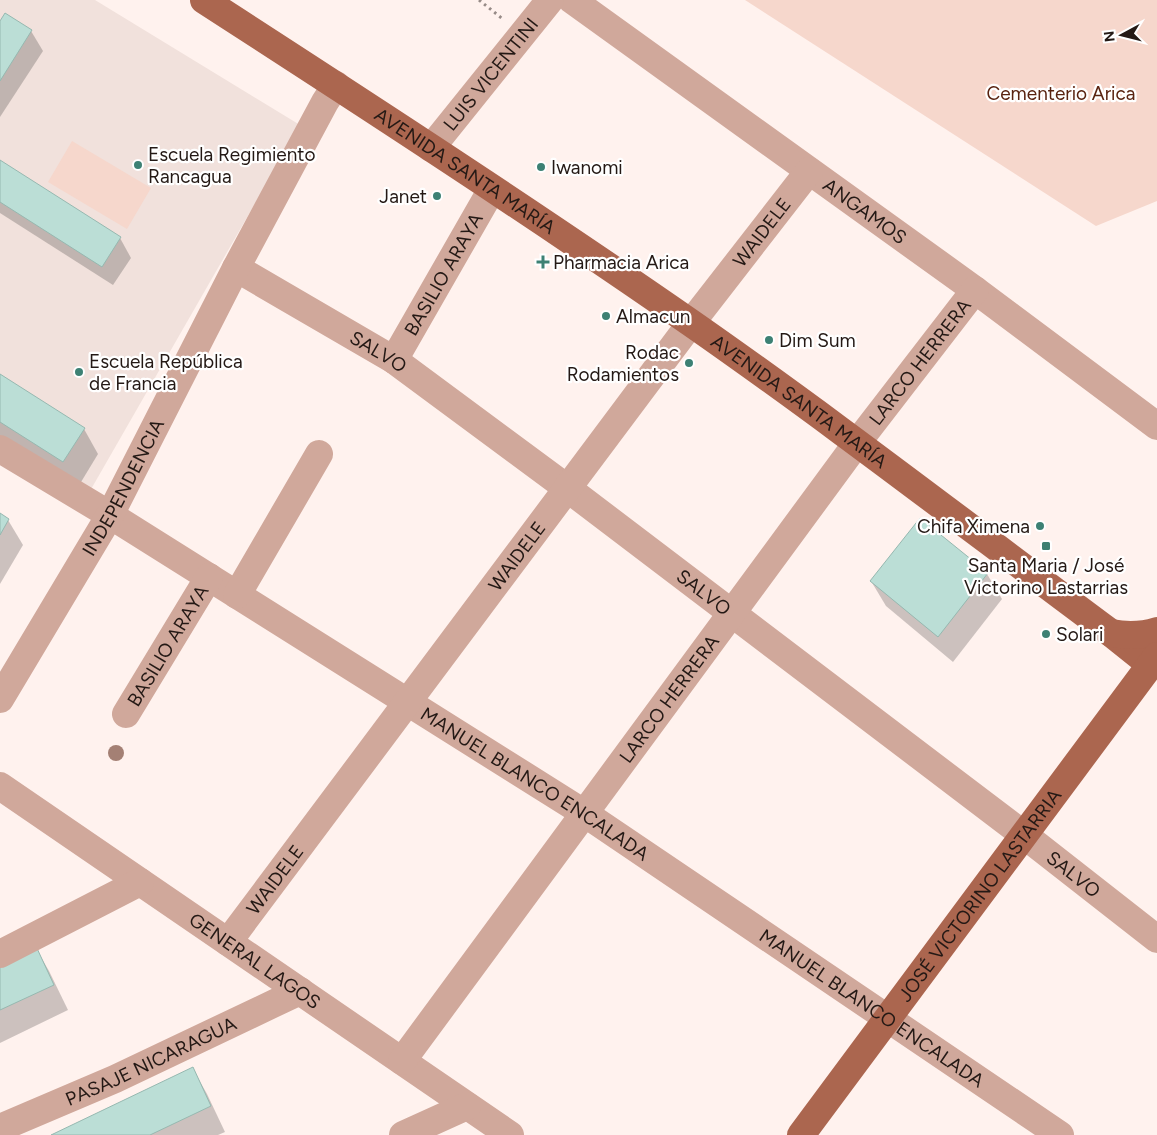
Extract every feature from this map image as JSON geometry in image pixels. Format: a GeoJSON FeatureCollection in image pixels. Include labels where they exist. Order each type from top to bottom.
{"type":"FeatureCollection","features":[{"type":"Feature","properties":{"kind":"main road","name":"AVENIDA SANTA MARÍA"},"geometry":{"type":"LineString","coordinates":[[204,0],[431,148],[691,323],[857,443],[1111,633],[1155,663]]}},
{"type":"Feature","properties":{"kind":"main road"},"geometry":{"type":"LineString","coordinates":[[1111,633],[1130,636],[1157,631]]}},
{"type":"Feature","properties":{"kind":"main road","name":"JOSÉ VICTORINO LASTARRIA"},"geometry":{"type":"LineString","coordinates":[[801,1135],[1024,835],[1155,663]]}},
{"type":"Feature","properties":{"kind":"street","name":"LUIS VICENTINI"},"geometry":{"type":"LineString","coordinates":[[431,148],[550,0]]}},
{"type":"Feature","properties":{"kind":"street","name":"ANGAMOS"},"geometry":{"type":"LineString","coordinates":[[572,0],[975,290],[1157,426]]}},
{"type":"Feature","properties":{"kind":"street","name":"INDEPENDENCIA"},"geometry":{"type":"LineString","coordinates":[[0,699],[110,515],[236,268],[325,102],[336,85]]}},
{"type":"Feature","properties":{"kind":"street","name":"WAIDELE"},"geometry":{"type":"LineString","coordinates":[[228,942],[691,323],[809,171]]}},
{"type":"Feature","properties":{"kind":"street","name":"BASILIO ARAYA"},"geometry":{"type":"LineString","coordinates":[[394,360],[492,189]]}},
{"type":"Feature","properties":{"kind":"street","name":"SALVO"},"geometry":{"type":"LineString","coordinates":[[236,268],[394,360],[568,488],[1024,835],[1157,939]]}},
{"type":"Feature","properties":{"kind":"street","name":"LARCO HERRERA"},"geometry":{"type":"LineString","coordinates":[[402,1061],[857,443],[975,290]]}},
{"type":"Feature","properties":{"kind":"street","name":"MANUEL BLANCO ENCALADA"},"geometry":{"type":"LineString","coordinates":[[0,449],[237,594],[584,813],[1060,1135]]}},
{"type":"Feature","properties":{"kind":"street","name":"BASILIO ARAYA"},"geometry":{"type":"LineString","coordinates":[[237,594],[319,454]]}},
{"type":"Feature","properties":{"kind":"street","name":"BASILIO ARAYA"},"geometry":{"type":"LineString","coordinates":[[126,714],[209,577]]}},
{"type":"Feature","properties":{"kind":"street","name":"GENERAL LAGOS"},"geometry":{"type":"LineString","coordinates":[[0,786],[510,1135]]}},
{"type":"Feature","properties":{"kind":"street"},"geometry":{"type":"LineString","coordinates":[[0,954],[140,882]]}},
{"type":"Feature","properties":{"kind":"street","name":"PASAJE NICARAGUA"},"geometry":{"type":"LineString","coordinates":[[0,1128],[115,1079],[300,991]]}},
{"type":"Feature","properties":{"kind":"street"},"geometry":{"type":"LineString","coordinates":[[403,1135],[468,1106]]}},
{"type":"Feature","properties":{"kind":"path"},"geometry":{"type":"LineString","coordinates":[[479,0],[522,35]]}},
{"type":"Feature","properties":{"kind":"shaded area","name":"Escuela Regimiento Rancagua"},"geometry":{"type":"Polygon","coordinates":[[[0,0],[95,0],[300,125],[90,491],[0,436],[0,0]]]}},
{"type":"Feature","properties":{"kind":"green space","name":"Cementerio Arica"},"geometry":{"type":"Polygon","coordinates":[[[745,0],[1157,0],[1157,201],[1096,226],[745,0]]]}},
{"type":"Feature","properties":{"kind":"green space"},"geometry":{"type":"Polygon","coordinates":[[[72,141],[151,188],[127,229],[48,182],[72,141]]]}},
{"type":"Feature","properties":{"kind":"building"},"geometry":{"type":"Polygon","coordinates":[[[5,13],[32,30],[0,81],[0,21],[5,13]]]}},
{"type":"Feature","properties":{"kind":"building"},"geometry":{"type":"Polygon","coordinates":[[[0,160],[121,237],[102,267],[0,202],[0,160]]]}},
{"type":"Feature","properties":{"kind":"building"},"geometry":{"type":"Polygon","coordinates":[[[0,374],[85,428],[63,462],[0,422],[0,374]]]}},
{"type":"Feature","properties":{"kind":"building"},"geometry":{"type":"Polygon","coordinates":[[[0,513],[9,519],[0,535],[0,513]]]}},
{"type":"Feature","properties":{"kind":"building"},"geometry":{"type":"Polygon","coordinates":[[[920,518],[988,573],[938,637],[870,581],[920,518]]]}},
{"type":"Feature","properties":{"kind":"building"},"geometry":{"type":"Polygon","coordinates":[[[35,944],[54,985],[0,1010],[0,961],[35,944]]]}},
{"type":"Feature","properties":{"kind":"building"},"geometry":{"type":"Polygon","coordinates":[[[193,1067],[211,1106],[150,1135],[51,1135],[193,1067]]]}},
{"type":"Feature","properties":{"kind":"place","name":"Escuela Regimiento Rancagua"},"geometry":{"type":"Point","coordinates":[138,165]}},
{"type":"Feature","properties":{"kind":"place","name":"Iwanomi"},"geometry":{"type":"Point","coordinates":[541,167]}},
{"type":"Feature","properties":{"kind":"place","name":"Janet"},"geometry":{"type":"Point","coordinates":[437,196]}},
{"type":"Feature","properties":{"kind":"place","name":"Pharmacia Arica"},"geometry":{"type":"Point","coordinates":[543,262]}},
{"type":"Feature","properties":{"kind":"place","name":"Almacun"},"geometry":{"type":"Point","coordinates":[606,316]}},
{"type":"Feature","properties":{"kind":"place","name":"Dim Sum"},"geometry":{"type":"Point","coordinates":[769,340]}},
{"type":"Feature","properties":{"kind":"place","name":"Rodac Rodamientos"},"geometry":{"type":"Point","coordinates":[689,363]}},
{"type":"Feature","properties":{"kind":"place","name":"Escuela República de Francia"},"geometry":{"type":"Point","coordinates":[79,372]}},
{"type":"Feature","properties":{"kind":"place","name":"Chifa Ximena"},"geometry":{"type":"Point","coordinates":[1040,526]}},
{"type":"Feature","properties":{"kind":"place","name":"Santa Maria / José Victorino Lastarrias"},"geometry":{"type":"Point","coordinates":[1046,546]}},
{"type":"Feature","properties":{"kind":"place","name":"Solari"},"geometry":{"type":"Point","coordinates":[1046,634]}}]}
